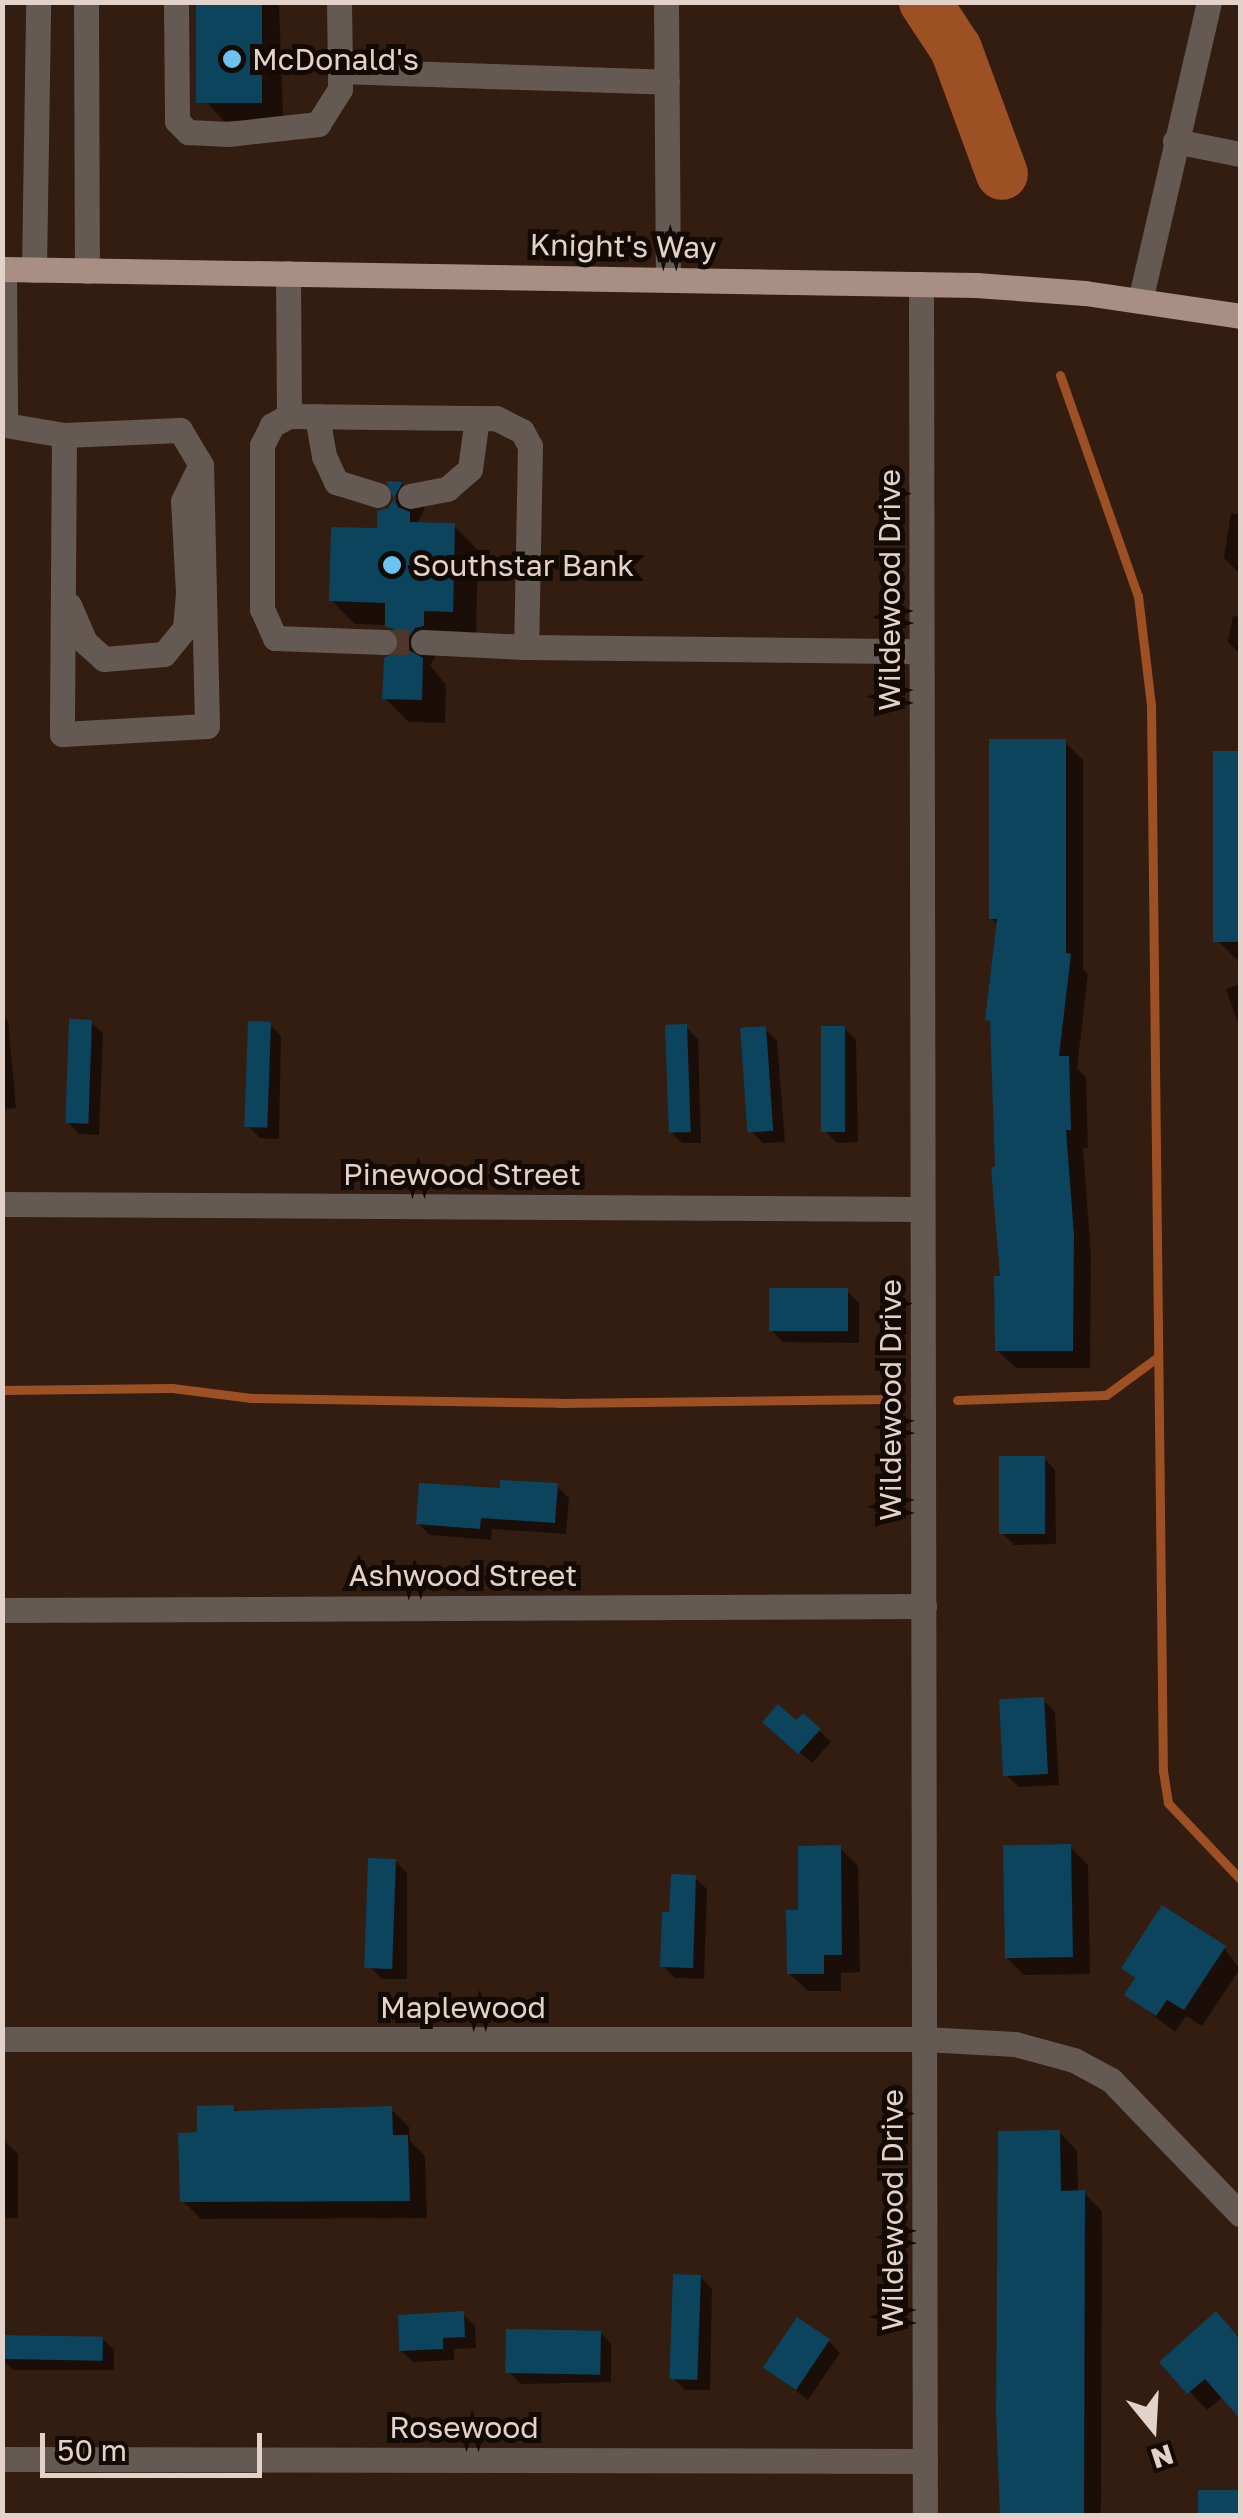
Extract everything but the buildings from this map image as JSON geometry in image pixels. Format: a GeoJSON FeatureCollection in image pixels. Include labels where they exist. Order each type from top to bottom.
{"type":"FeatureCollection","features":[{"type":"Feature","properties":{"kind":"main road","name":"Knight's Way"},"geometry":{"type":"LineString","coordinates":[[3,269],[921,284],[1085,293],[1240,316]]}},
{"type":"Feature","properties":{"kind":"street"},"geometry":{"type":"LineString","coordinates":[[34,270],[38,2]]}},
{"type":"Feature","properties":{"kind":"street"},"geometry":{"type":"LineString","coordinates":[[86,2],[87,271]]}},
{"type":"Feature","properties":{"kind":"street"},"geometry":{"type":"LineString","coordinates":[[176,2],[177,121],[188,132],[228,134],[318,124],[340,89],[339,2]]}},
{"type":"Feature","properties":{"kind":"street"},"geometry":{"type":"LineString","coordinates":[[666,2],[668,280]]}},
{"type":"Feature","properties":{"kind":"street"},"geometry":{"type":"LineString","coordinates":[[1140,301],[1209,2]]}},
{"type":"Feature","properties":{"kind":"street"},"geometry":{"type":"LineString","coordinates":[[340,71],[667,82]]}},
{"type":"Feature","properties":{"kind":"street"},"geometry":{"type":"LineString","coordinates":[[1176,140],[1240,154]]}},
{"type":"Feature","properties":{"kind":"street"},"geometry":{"type":"LineString","coordinates":[[3,269],[5,425],[64,435],[180,430],[201,464],[207,726],[62,734],[64,435]]}},
{"type":"Feature","properties":{"kind":"street"},"geometry":{"type":"LineString","coordinates":[[288,274],[289,416]]}},
{"type":"Feature","properties":{"kind":"street","name":"Wildewood Drive"},"geometry":{"type":"LineString","coordinates":[[921,284],[926,2516]]}},
{"type":"Feature","properties":{"kind":"street"},"geometry":{"type":"LineString","coordinates":[[384,642],[275,638],[262,609],[262,445],[272,426],[289,416],[496,418],[522,432],[530,446],[526,648]]}},
{"type":"Feature","properties":{"kind":"street"},"geometry":{"type":"LineString","coordinates":[[317,416],[324,456],[336,482],[378,495]]}},
{"type":"Feature","properties":{"kind":"street"},"geometry":{"type":"LineString","coordinates":[[410,496],[447,489],[470,469],[477,418]]}},
{"type":"Feature","properties":{"kind":"street"},"geometry":{"type":"LineString","coordinates":[[65,596],[85,642],[104,659],[164,654],[185,628],[188,592],[183,501],[201,464]]}},
{"type":"Feature","properties":{"kind":"street"},"geometry":{"type":"LineString","coordinates":[[424,642],[526,648],[921,651]]}},
{"type":"Feature","properties":{"kind":"street","name":"Pinewood Street"},"geometry":{"type":"LineString","coordinates":[[2,1204],[922,1209]]}},
{"type":"Feature","properties":{"kind":"street","name":"Ashwood Street"},"geometry":{"type":"LineString","coordinates":[[2,1610],[924,1606]]}},
{"type":"Feature","properties":{"kind":"street","name":"Maplewood"},"geometry":{"type":"LineString","coordinates":[[2,2039],[924,2039],[1046,2050],[1111,2080],[1240,2214]]}},
{"type":"Feature","properties":{"kind":"street","name":"Rosewood"},"geometry":{"type":"LineString","coordinates":[[2,2458],[925,2461]]}},
{"type":"Feature","properties":{"kind":"waterway"},"geometry":{"type":"LineString","coordinates":[[925,2],[956,49],[1002,174]]}},
{"type":"Feature","properties":{"kind":"waterway"},"geometry":{"type":"LineString","coordinates":[[1060,375],[1138,596],[1151,705],[1163,1771],[1168,1803],[1240,1879]]}},
{"type":"Feature","properties":{"kind":"waterway"},"geometry":{"type":"LineString","coordinates":[[957,1400],[1106,1395],[1158,1357]]}},
{"type":"Feature","properties":{"kind":"waterway"},"geometry":{"type":"LineString","coordinates":[[2,1390],[172,1388],[251,1398],[559,1403],[887,1399]]}},
{"type":"Feature","properties":{"kind":"tunnel"},"geometry":{"type":"LineString","coordinates":[[384,642],[423,642]]}},
{"type":"Feature","properties":{"kind":"place","name":"McDonald's"},"geometry":{"type":"Point","coordinates":[232,59]}},
{"type":"Feature","properties":{"kind":"place","name":"Southstar Bank"},"geometry":{"type":"Point","coordinates":[392,565]}}]}
